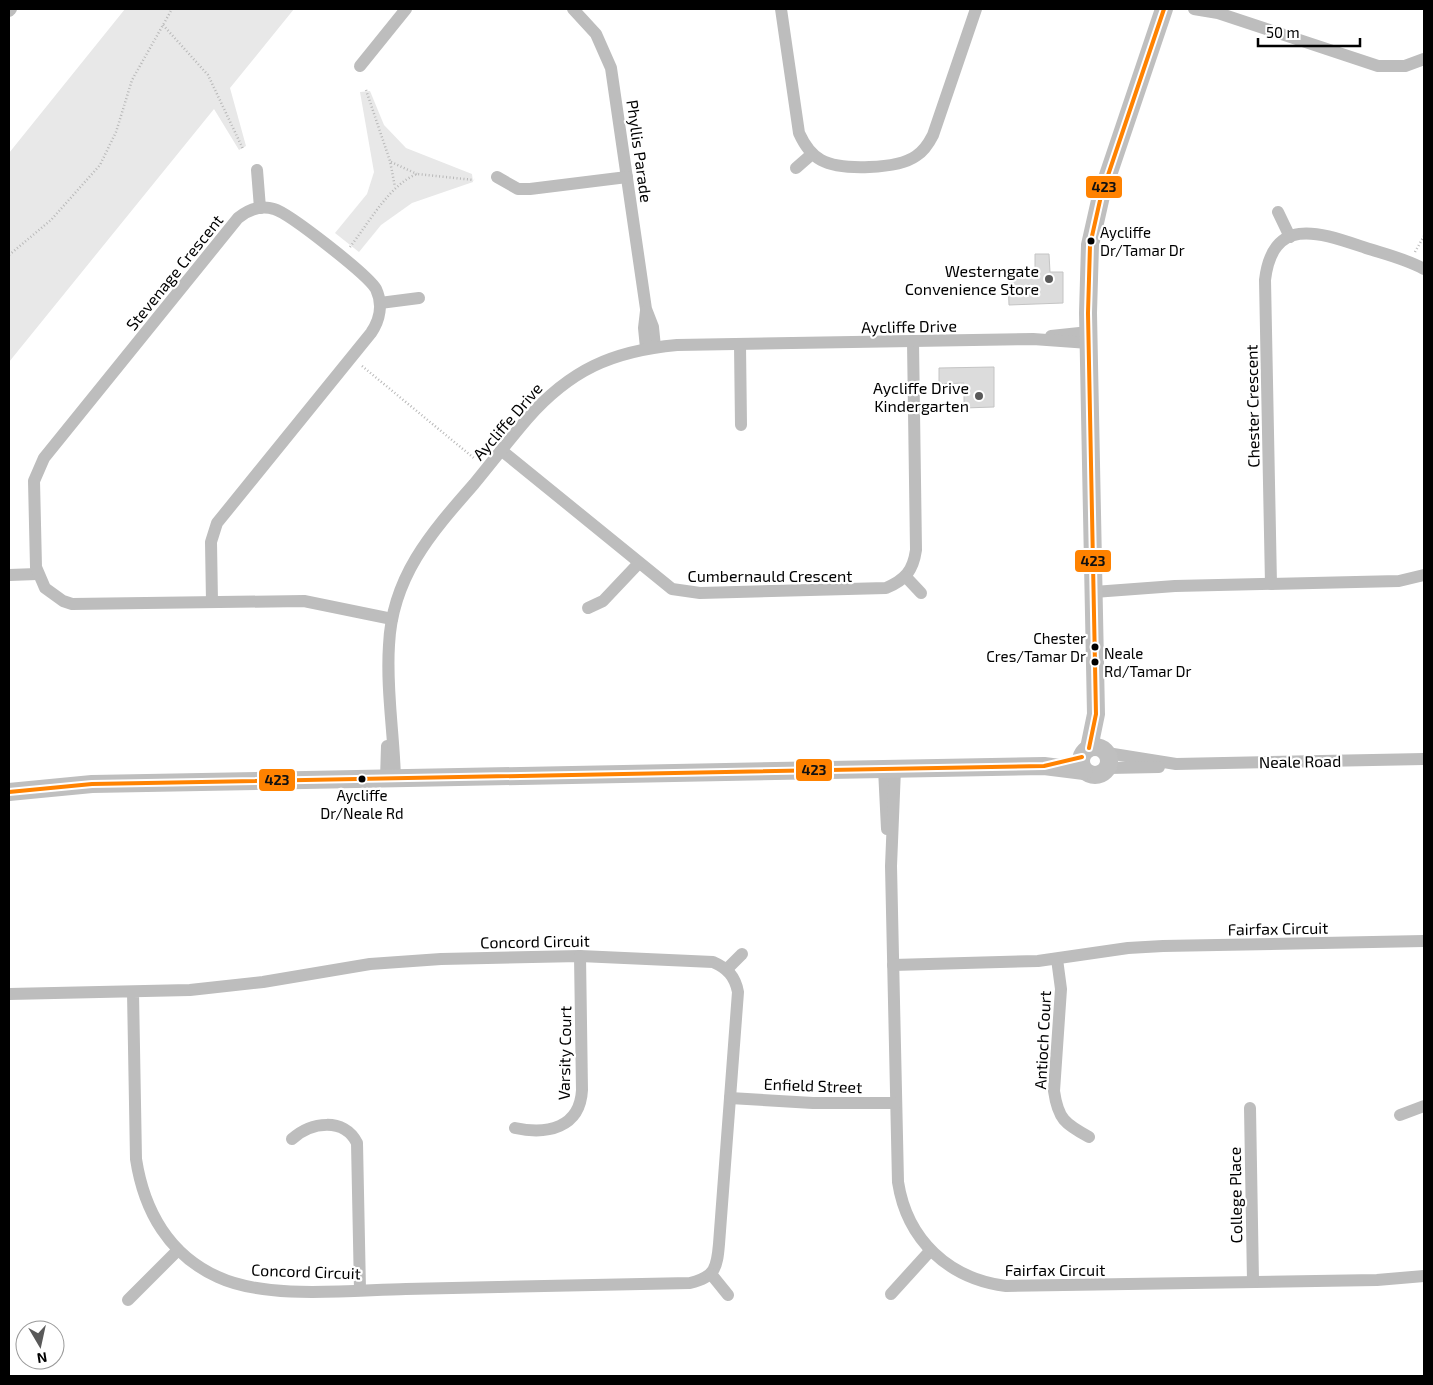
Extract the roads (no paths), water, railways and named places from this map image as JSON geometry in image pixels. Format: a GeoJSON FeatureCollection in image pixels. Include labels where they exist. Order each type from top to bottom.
{"type":"FeatureCollection","features":[{"type":"Feature","properties":{"kind":"street"},"geometry":{"type":"LineString","coordinates":[[360,66],[406,9]]}},
{"type":"Feature","properties":{"kind":"street","name":"Phyllis Parade"},"geometry":{"type":"LineString","coordinates":[[573,9],[596,34],[611,68],[646,309],[653,327],[651,348]]}},
{"type":"Feature","properties":{"kind":"street"},"geometry":{"type":"LineString","coordinates":[[781,9],[800,134],[812,154],[822,160],[846,166],[893,165],[917,156],[927,146],[933,135],[976,9]]}},
{"type":"Feature","properties":{"kind":"street"},"geometry":{"type":"LineString","coordinates":[[1096,758],[1088,271],[1094,220],[1164,9]]}},
{"type":"Feature","properties":{"kind":"street"},"geometry":{"type":"LineString","coordinates":[[1194,9],[1214,11],[1378,66],[1405,66],[1424,59]]}},
{"type":"Feature","properties":{"kind":"street"},"geometry":{"type":"LineString","coordinates":[[796,168],[812,154]]}},
{"type":"Feature","properties":{"kind":"street"},"geometry":{"type":"LineString","coordinates":[[212,602],[211,542],[217,524],[371,333],[379,317],[380,303],[375,288],[368,280],[290,216],[275,209],[260,208],[257,170]]}},
{"type":"Feature","properties":{"kind":"street"},"geometry":{"type":"LineString","coordinates":[[497,177],[509,185],[530,189],[627,177]]}},
{"type":"Feature","properties":{"kind":"street","name":"Stevenage Crescent"},"geometry":{"type":"LineString","coordinates":[[37,574],[34,481],[44,458],[229,228],[245,212],[260,208]]}},
{"type":"Feature","properties":{"kind":"street"},"geometry":{"type":"LineString","coordinates":[[1278,212],[1290,237],[1318,233],[1424,269]]}},
{"type":"Feature","properties":{"kind":"street","name":"Chester Crescent"},"geometry":{"type":"LineString","coordinates":[[1271,584],[1266,280],[1271,256],[1277,246],[1290,237]]}},
{"type":"Feature","properties":{"kind":"street"},"geometry":{"type":"LineString","coordinates":[[380,303],[419,298]]}},
{"type":"Feature","properties":{"kind":"street","name":"Aycliffe Drive"},"geometry":{"type":"LineString","coordinates":[[391,779],[389,645],[392,619],[402,584],[415,558],[441,522],[543,401],[567,380],[603,360],[651,348],[1089,338]]}},
{"type":"Feature","properties":{"kind":"street"},"geometry":{"type":"LineString","coordinates":[[913,342],[917,539],[914,559],[906,577],[921,593]]}},
{"type":"Feature","properties":{"kind":"street"},"geometry":{"type":"LineString","coordinates":[[740,345],[741,425]]}},
{"type":"Feature","properties":{"kind":"street","name":"Cumbernauld Crescent"},"geometry":{"type":"LineString","coordinates":[[501,450],[638,564],[672,589],[690,593],[874,590],[886,588],[906,577]]}},
{"type":"Feature","properties":{"kind":"street"},"geometry":{"type":"LineString","coordinates":[[588,608],[603,600],[638,564]]}},
{"type":"Feature","properties":{"kind":"street"},"geometry":{"type":"LineString","coordinates":[[9,575],[37,574],[45,588],[54,596],[72,604],[304,602],[392,619]]}},
{"type":"Feature","properties":{"kind":"street"},"geometry":{"type":"LineString","coordinates":[[1094,588],[1399,581],[1424,575]]}},
{"type":"Feature","properties":{"kind":"street","name":"Neale Road"},"geometry":{"type":"LineString","coordinates":[[9,792],[92,784],[1044,766],[1096,758],[1140,768],[1176,764],[1424,759]]}},
{"type":"Feature","properties":{"kind":"street","name":"Fairfax Circuit"},"geometry":{"type":"LineString","coordinates":[[890,769],[897,1169],[900,1198],[911,1224],[930,1251],[962,1274],[990,1284],[1006,1286],[1403,1279],[1424,1276]]}},
{"type":"Feature","properties":{"kind":"street","name":"Neale Road"},"geometry":{"type":"LineString","coordinates":[[9,786],[46,787]]}},
{"type":"Feature","properties":{"kind":"street","name":"Fairfax Circuit"},"geometry":{"type":"LineString","coordinates":[[893,965],[1020,962],[1057,959],[1128,948],[1163,946],[1424,941]]}},
{"type":"Feature","properties":{"kind":"street"},"geometry":{"type":"LineString","coordinates":[[728,1295],[711,1274],[718,1260],[738,992],[736,982],[727,969],[742,954]]}},
{"type":"Feature","properties":{"kind":"street","name":"Concord Circuit"},"geometry":{"type":"LineString","coordinates":[[9,994],[133,992],[225,987],[336,968],[400,961],[580,956],[704,960],[727,969]]}},
{"type":"Feature","properties":{"kind":"street","name":"Varsity Court"},"geometry":{"type":"LineString","coordinates":[[515,1128],[526,1131],[552,1129],[571,1119],[578,1111],[582,1090],[580,956]]}},
{"type":"Feature","properties":{"kind":"street","name":"Antioch Court"},"geometry":{"type":"LineString","coordinates":[[1057,959],[1061,989],[1054,1091],[1056,1104],[1064,1121],[1089,1137]]}},
{"type":"Feature","properties":{"kind":"street","name":"Concord Circuit"},"geometry":{"type":"LineString","coordinates":[[133,992],[136,1159],[147,1204],[157,1224],[178,1250],[217,1277],[252,1288],[288,1291],[690,1283],[703,1280],[711,1274]]}},
{"type":"Feature","properties":{"kind":"street","name":"Enfield Street"},"geometry":{"type":"LineString","coordinates":[[730,1098],[813,1103],[895,1102]]}},
{"type":"Feature","properties":{"kind":"street"},"geometry":{"type":"LineString","coordinates":[[1400,1114],[1424,1106]]}},
{"type":"Feature","properties":{"kind":"street","name":"College Place"},"geometry":{"type":"LineString","coordinates":[[1250,1108],[1253,1281]]}},
{"type":"Feature","properties":{"kind":"street"},"geometry":{"type":"LineString","coordinates":[[292,1139],[307,1128],[329,1125],[346,1129],[353,1135],[357,1143],[360,1290]]}},
{"type":"Feature","properties":{"kind":"street"},"geometry":{"type":"LineString","coordinates":[[128,1300],[178,1250]]}},
{"type":"Feature","properties":{"kind":"street"},"geometry":{"type":"LineString","coordinates":[[891,1294],[930,1251]]}},
{"type":"Feature","properties":{"kind":"place","name":"Aycliffe Dr/Tamar Dr"},"geometry":{"type":"Point","coordinates":[1091,241]}},
{"type":"Feature","properties":{"kind":"place","name":"Westerngate Convenience Store"},"geometry":{"type":"Point","coordinates":[1049,279]}},
{"type":"Feature","properties":{"kind":"place","name":"Aycliffe Drive Kindergarten"},"geometry":{"type":"Point","coordinates":[979,396]}},
{"type":"Feature","properties":{"kind":"place","name":"Chester Cres/Tamar Dr"},"geometry":{"type":"Point","coordinates":[1095,647]}},
{"type":"Feature","properties":{"kind":"place","name":"Neale Rd/Tamar Dr"},"geometry":{"type":"Point","coordinates":[1095,662]}},
{"type":"Feature","properties":{"kind":"place","name":"Aycliffe Dr/Neale Rd"},"geometry":{"type":"Point","coordinates":[362,779]}}]}
